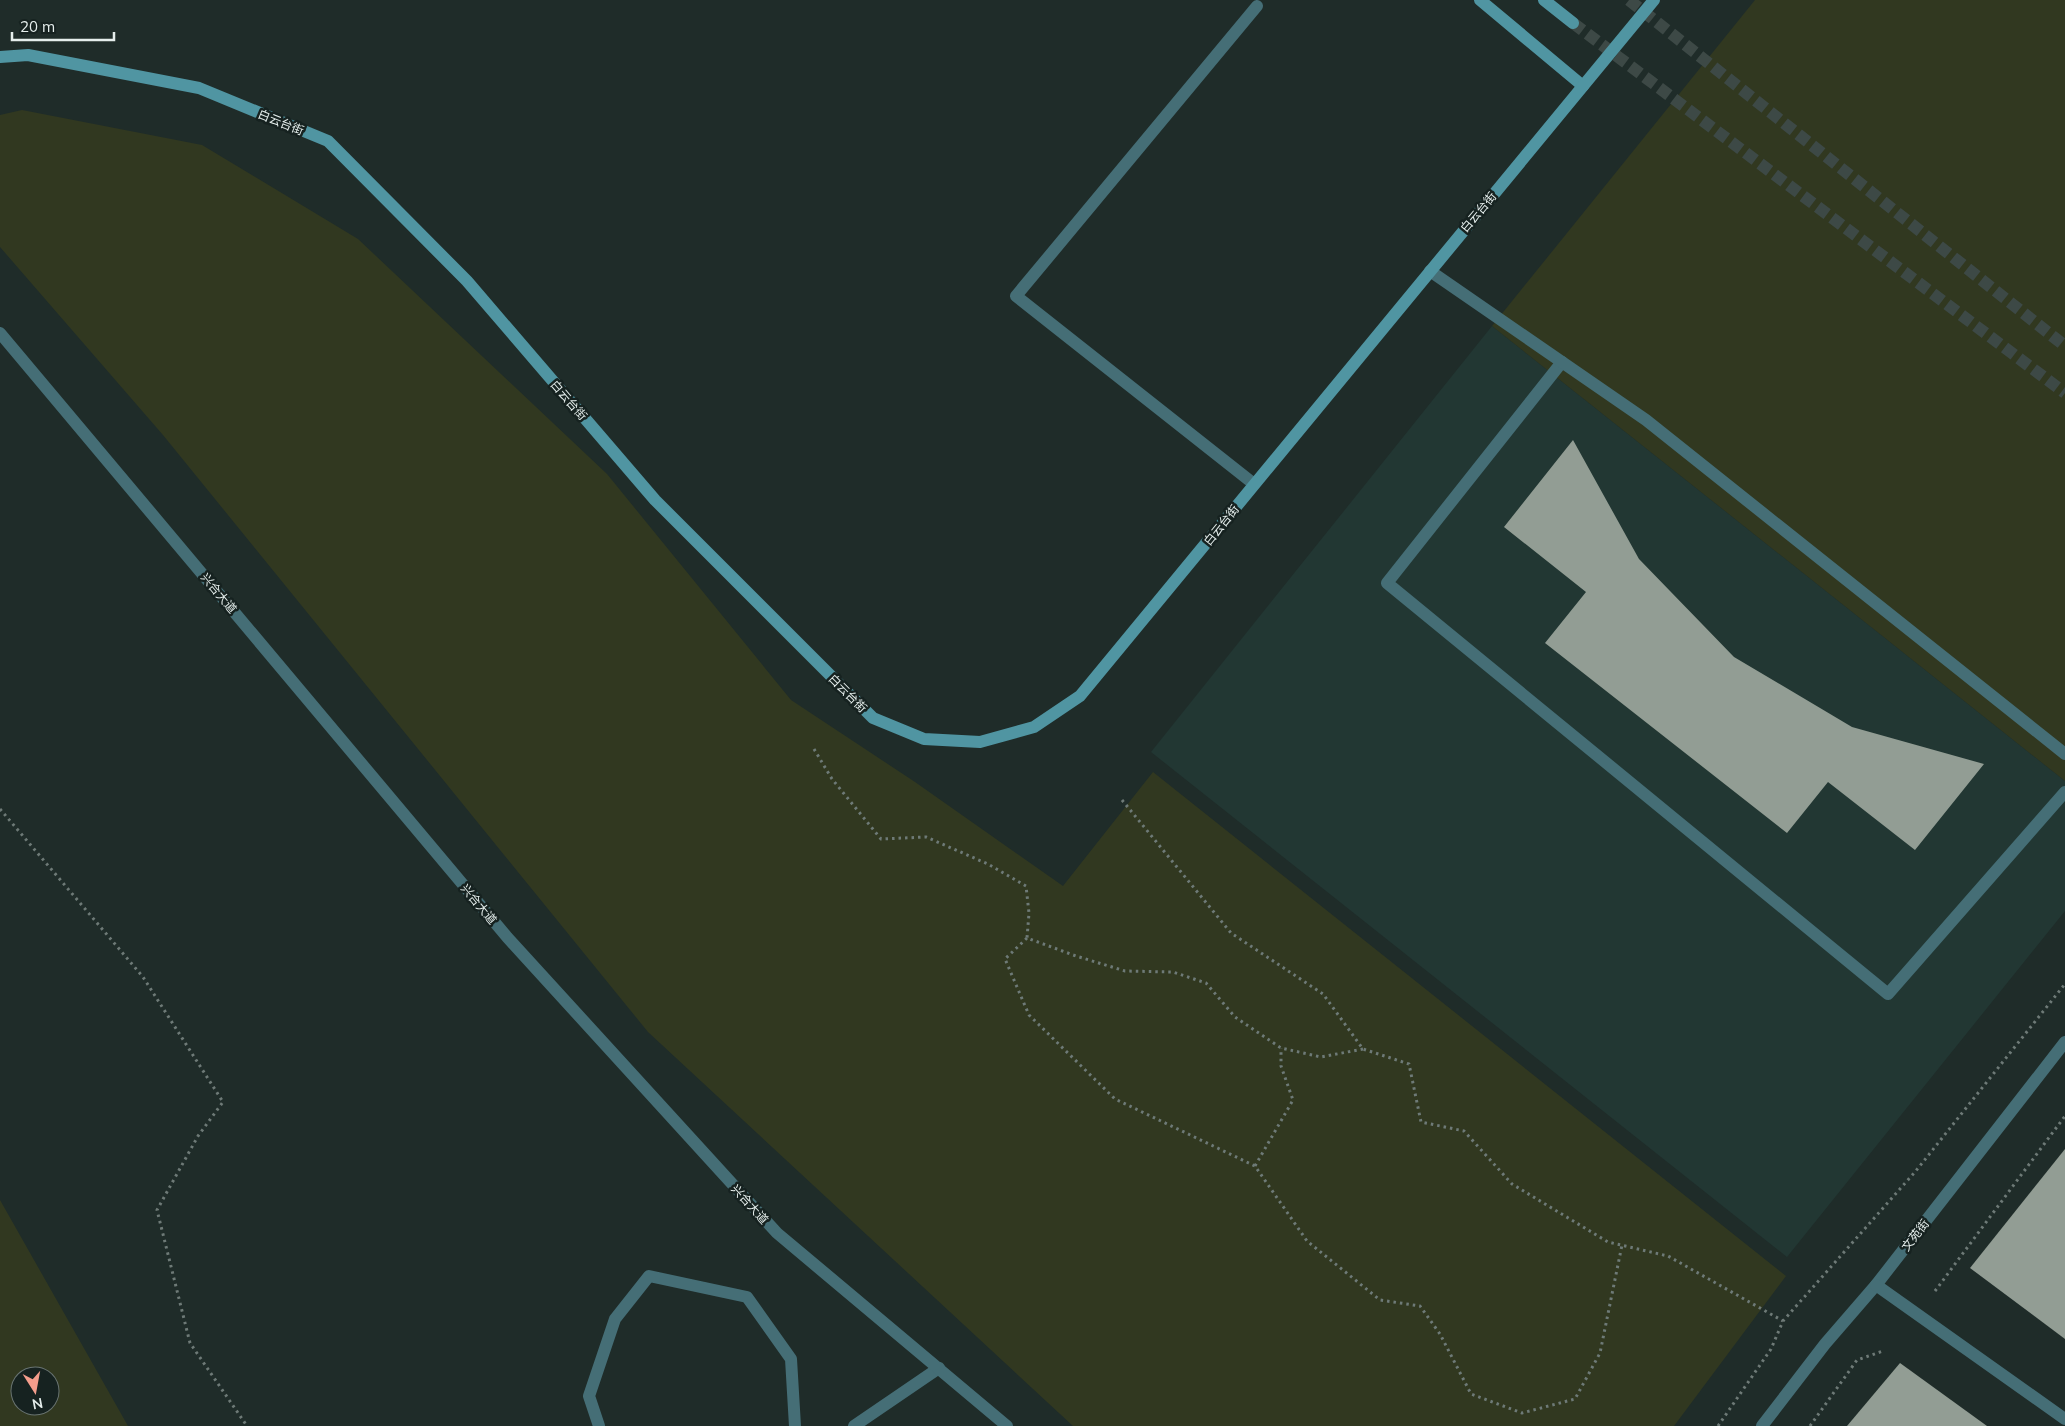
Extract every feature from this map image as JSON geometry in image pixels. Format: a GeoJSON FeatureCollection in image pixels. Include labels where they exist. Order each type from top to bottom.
{"type":"FeatureCollection","features":[{"type":"Feature","properties":{"kind":"main road"},"geometry":{"type":"LineString","coordinates":[[1480,0],[1582,86]]}},
{"type":"Feature","properties":{"kind":"main road"},"geometry":{"type":"LineString","coordinates":[[1544,0],[1573,23]]}},
{"type":"Feature","properties":{"kind":"main road","name":"白云台街"},"geometry":{"type":"LineString","coordinates":[[0,57],[28,55],[199,88],[328,141],[467,281],[655,500],[872,718],[924,739],[980,742],[1034,727],[1080,696],[1654,0]]}},
{"type":"Feature","properties":{"kind":"street"},"geometry":{"type":"LineString","coordinates":[[1254,484],[1016,296],[1257,6]]}},
{"type":"Feature","properties":{"kind":"street"},"geometry":{"type":"LineString","coordinates":[[1430,271],[1646,420],[2065,754]]}},
{"type":"Feature","properties":{"kind":"street","name":"兴合大道"},"geometry":{"type":"LineString","coordinates":[[0,333],[507,937],[776,1233],[1007,1426]]}},
{"type":"Feature","properties":{"kind":"street"},"geometry":{"type":"LineString","coordinates":[[1562,362],[1387,583],[1888,994],[2065,792]]}},
{"type":"Feature","properties":{"kind":"street","name":"文苑街"},"geometry":{"type":"LineString","coordinates":[[1762,1426],[1826,1344],[1876,1285],[2065,1042]]}},
{"type":"Feature","properties":{"kind":"street"},"geometry":{"type":"LineString","coordinates":[[599,1426],[589,1396],[615,1319],[649,1276],[747,1297],[791,1360],[795,1426]]}},
{"type":"Feature","properties":{"kind":"street"},"geometry":{"type":"LineString","coordinates":[[1876,1285],[2065,1419]]}},
{"type":"Feature","properties":{"kind":"street"},"geometry":{"type":"LineString","coordinates":[[854,1426],[939,1368]]}},
{"type":"Feature","properties":{"kind":"path"},"geometry":{"type":"LineString","coordinates":[[814,749],[832,779],[881,839],[926,837],[988,864],[1026,886],[1029,914],[1027,938],[1005,959],[1029,1015],[1115,1099],[1255,1166],[1307,1241],[1380,1300],[1420,1306],[1440,1334],[1471,1394],[1522,1414],[1575,1399],[1600,1353],[1622,1245]]}},
{"type":"Feature","properties":{"kind":"path"},"geometry":{"type":"LineString","coordinates":[[1122,800],[1231,933],[1323,994],[1363,1049]]}},
{"type":"Feature","properties":{"kind":"path"},"geometry":{"type":"LineString","coordinates":[[0,809],[143,977],[223,1102],[198,1136],[158,1210],[190,1343],[247,1426]]}},
{"type":"Feature","properties":{"kind":"path"},"geometry":{"type":"LineString","coordinates":[[1027,938],[1125,971],[1173,972],[1206,983],[1235,1017],[1281,1048],[1321,1057],[1363,1049],[1409,1064],[1422,1122],[1464,1131],[1512,1184],[1608,1242],[1668,1256],[1783,1321]]}},
{"type":"Feature","properties":{"kind":"path"},"geometry":{"type":"LineString","coordinates":[[1718,1426],[1771,1349],[1783,1321],[1916,1172],[2065,984]]}},
{"type":"Feature","properties":{"kind":"path"},"geometry":{"type":"LineString","coordinates":[[1255,1166],[1293,1100],[1281,1066],[1281,1048]]}},
{"type":"Feature","properties":{"kind":"path"},"geometry":{"type":"LineString","coordinates":[[1935,1291],[2065,1116]]}},
{"type":"Feature","properties":{"kind":"path"},"geometry":{"type":"LineString","coordinates":[[1810,1426],[1857,1360],[1883,1352]]}},
{"type":"Feature","properties":{"kind":"shaded area"},"geometry":{"type":"Polygon","coordinates":[[[1492,326],[2065,781],[2065,911],[1787,1257],[1151,752],[1492,326]]]}},
{"type":"Feature","properties":{"kind":"green space"},"geometry":{"type":"Polygon","coordinates":[[[1755,0],[2065,0],[2065,781],[1492,326],[1755,0]]]}},
{"type":"Feature","properties":{"kind":"green space"},"geometry":{"type":"Polygon","coordinates":[[[22,110],[202,145],[358,239],[607,474],[791,700],[915,782],[1063,886],[1153,772],[1786,1276],[1674,1426],[1073,1426],[648,1032],[163,435],[0,247],[0,115],[22,110]]]}},
{"type":"Feature","properties":{"kind":"green space"},"geometry":{"type":"Polygon","coordinates":[[[0,1200],[128,1426],[0,1426],[0,1200]]]}},
{"type":"Feature","properties":{"kind":"building"},"geometry":{"type":"Polygon","coordinates":[[[1573,440],[1639,559],[1734,657],[1852,727],[1984,764],[1915,850],[1828,782],[1787,833],[1545,643],[1586,592],[1504,527],[1573,440]]]}},
{"type":"Feature","properties":{"kind":"building"},"geometry":{"type":"Polygon","coordinates":[[[2065,1149],[2065,1339],[1970,1268],[2065,1149]]]}},
{"type":"Feature","properties":{"kind":"building"},"geometry":{"type":"Polygon","coordinates":[[[1900,1363],[1987,1426],[1847,1426],[1900,1363]]]}},
{"type":"Feature","properties":{"kind":"tunnel"},"geometry":{"type":"LineString","coordinates":[[1629,0],[2065,346]]}},
{"type":"Feature","properties":{"kind":"tunnel"},"geometry":{"type":"LineString","coordinates":[[1573,23],[2065,393]]}}]}
